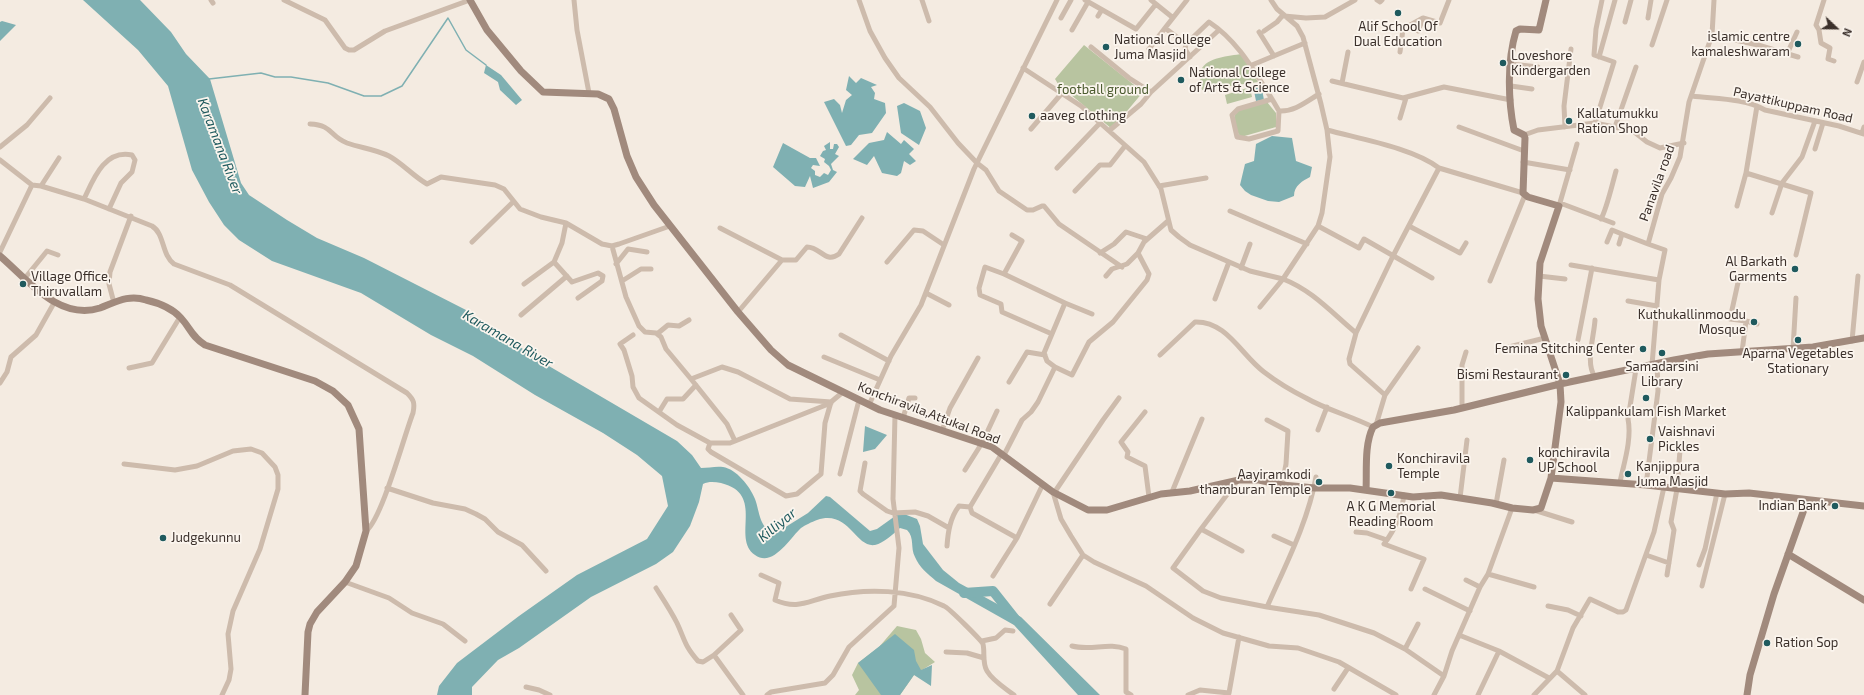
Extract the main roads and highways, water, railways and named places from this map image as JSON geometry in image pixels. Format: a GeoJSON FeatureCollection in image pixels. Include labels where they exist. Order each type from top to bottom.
{"type":"FeatureCollection","features":[{"type":"Feature","properties":{"kind":"main road","name":"Konchiravila,Attukal Road"},"geometry":{"type":"LineString","coordinates":[[470,0],[487,30],[521,71],[543,92],[589,93],[604,95],[609,99],[614,109],[627,156],[636,177],[654,206],[738,312],[771,350],[788,365],[869,405],[992,447],[1054,493],[1088,510],[1098,511],[1120,507],[1149,497],[1172,492],[1190,491],[1239,480],[1258,480],[1282,486],[1315,488],[1332,487],[1404,495],[1441,495],[1512,508],[1533,510],[1542,508],[1551,478]]}},
{"type":"Feature","properties":{"kind":"main road"},"geometry":{"type":"LineString","coordinates":[[1546,0],[1539,30],[1520,28],[1516,30],[1511,64],[1511,100],[1514,130],[1524,135],[1524,194],[1559,205],[1540,263],[1538,299],[1541,326],[1560,384],[1561,402],[1551,478],[1620,482],[1725,494],[1750,493],[1807,501],[1864,506]]}},
{"type":"Feature","properties":{"kind":"main road"},"geometry":{"type":"LineString","coordinates":[[0,256],[54,303],[67,309],[87,312],[132,297],[146,299],[164,306],[180,317],[195,338],[205,345],[315,381],[333,391],[348,404],[359,429],[366,531],[356,566],[345,582],[317,612],[310,624],[308,632],[305,695]]}},
{"type":"Feature","properties":{"kind":"main road"},"geometry":{"type":"LineString","coordinates":[[1366,490],[1367,457],[1375,426],[1462,408],[1560,384],[1708,354],[1793,349],[1864,338]]}},
{"type":"Feature","properties":{"kind":"main road"},"geometry":{"type":"LineString","coordinates":[[1747,695],[1750,675],[1788,554],[1807,501]]}},
{"type":"Feature","properties":{"kind":"main road"},"geometry":{"type":"LineString","coordinates":[[1788,554],[1864,600]]}},
{"type":"Feature","properties":{"kind":"water","name":"Karamana River"},"geometry":{"type":"Polygon","coordinates":[[[83,0],[140,0],[171,32],[186,54],[210,79],[241,183],[249,195],[317,238],[364,258],[466,310],[542,362],[677,441],[692,455],[701,468],[723,467],[733,471],[750,489],[755,499],[761,520],[770,531],[776,533],[808,513],[826,496],[830,497],[870,531],[877,529],[898,514],[904,514],[917,519],[920,526],[923,544],[943,570],[959,583],[1021,617],[1100,695],[1078,695],[1014,625],[936,581],[917,561],[914,554],[911,536],[907,530],[900,528],[888,538],[875,545],[862,541],[844,524],[837,520],[828,518],[817,520],[801,528],[775,555],[768,558],[762,558],[755,555],[748,547],[746,538],[745,506],[742,496],[734,489],[721,483],[708,482],[703,484],[699,502],[690,526],[673,552],[656,564],[591,597],[519,648],[498,660],[472,687],[472,695],[437,695],[439,686],[457,663],[519,616],[577,575],[647,539],[668,506],[662,476],[637,455],[603,433],[535,395],[473,356],[431,335],[361,293],[272,261],[239,240],[224,225],[209,202],[192,170],[168,86],[138,50],[83,0]]]}},
{"type":"Feature","properties":{"kind":"water"},"geometry":{"type":"Polygon","coordinates":[[[2,21],[16,25],[0,41],[0,22],[2,21]]]}},
{"type":"Feature","properties":{"kind":"water"},"geometry":{"type":"Polygon","coordinates":[[[486,65],[501,75],[522,100],[516,105],[500,90],[498,82],[484,73],[486,65]]]}},
{"type":"Feature","properties":{"kind":"water"},"geometry":{"type":"Polygon","coordinates":[[[849,76],[856,83],[861,78],[877,85],[871,87],[875,93],[874,99],[885,103],[886,113],[872,133],[859,135],[851,145],[846,146],[824,102],[834,99],[840,105],[842,113],[846,100],[852,95],[846,90],[849,76]]]}},
{"type":"Feature","properties":{"kind":"water"},"geometry":{"type":"Polygon","coordinates":[[[1261,84],[1264,100],[1256,101],[1253,86],[1261,84]]]}},
{"type":"Feature","properties":{"kind":"water"},"geometry":{"type":"Polygon","coordinates":[[[904,103],[920,111],[926,128],[919,145],[901,133],[897,106],[904,103]]]}},
{"type":"Feature","properties":{"kind":"water"},"geometry":{"type":"Polygon","coordinates":[[[887,132],[901,144],[904,140],[914,149],[909,154],[916,161],[910,165],[904,161],[901,173],[897,176],[882,173],[874,156],[867,165],[853,159],[869,143],[884,140],[887,132]]]}},
{"type":"Feature","properties":{"kind":"water"},"geometry":{"type":"Polygon","coordinates":[[[1272,136],[1292,138],[1296,161],[1312,167],[1310,177],[1297,186],[1294,196],[1279,202],[1268,201],[1251,195],[1240,185],[1245,164],[1254,161],[1256,144],[1272,136]]]}},
{"type":"Feature","properties":{"kind":"water"},"geometry":{"type":"Polygon","coordinates":[[[830,142],[830,149],[833,149],[834,144],[837,144],[839,147],[835,154],[839,156],[831,164],[833,170],[837,172],[829,182],[813,188],[810,176],[805,187],[795,186],[773,167],[783,143],[810,158],[816,158],[820,166],[813,165],[811,168],[815,171],[815,175],[820,177],[824,173],[828,175],[831,170],[824,162],[825,159],[820,156],[823,151],[826,150],[824,146],[830,142]]]}},
{"type":"Feature","properties":{"kind":"water"},"geometry":{"type":"Polygon","coordinates":[[[865,426],[887,435],[875,449],[863,452],[865,426]]]}},
{"type":"Feature","properties":{"kind":"water"},"geometry":{"type":"Polygon","coordinates":[[[895,634],[914,650],[916,661],[921,670],[932,665],[931,686],[914,675],[900,695],[881,695],[858,663],[895,634]]]}},
{"type":"Feature","properties":{"kind":"waterway"},"geometry":{"type":"LineString","coordinates":[[209,79],[261,73],[275,77],[291,77],[328,83],[364,96],[381,96],[402,86],[448,18],[466,50],[486,65]]}},
{"type":"Feature","properties":{"kind":"waterway","name":"Killiyar"},"geometry":{"type":"LineString","coordinates":[[964,593],[993,591],[1016,620]]}},
{"type":"Feature","properties":{"kind":"place","name":"Alif School Of Dual Education"},"geometry":{"type":"Point","coordinates":[1398,13]}},
{"type":"Feature","properties":{"kind":"place","name":"islamic centre kamaleshwaram"},"geometry":{"type":"Point","coordinates":[1798,44]}},
{"type":"Feature","properties":{"kind":"place","name":"National College Juma Masjid"},"geometry":{"type":"Point","coordinates":[1106,47]}},
{"type":"Feature","properties":{"kind":"place","name":"Loveshore Kindergarden"},"geometry":{"type":"Point","coordinates":[1503,63]}},
{"type":"Feature","properties":{"kind":"place","name":"National College of Arts & Science"},"geometry":{"type":"Point","coordinates":[1181,80]}},
{"type":"Feature","properties":{"kind":"place","name":"aaveg clothing"},"geometry":{"type":"Point","coordinates":[1032,116]}},
{"type":"Feature","properties":{"kind":"place","name":"Kallatumukku Ration Shop"},"geometry":{"type":"Point","coordinates":[1569,121]}},
{"type":"Feature","properties":{"kind":"place","name":"Al Barkath Garments"},"geometry":{"type":"Point","coordinates":[1795,269]}},
{"type":"Feature","properties":{"kind":"place","name":"Village Office, Thiruvallam"},"geometry":{"type":"Point","coordinates":[23,284]}},
{"type":"Feature","properties":{"kind":"place","name":"Kuthukallinmoodu Mosque"},"geometry":{"type":"Point","coordinates":[1754,322]}},
{"type":"Feature","properties":{"kind":"place","name":"Aparna Vegetables Stationary"},"geometry":{"type":"Point","coordinates":[1798,340]}},
{"type":"Feature","properties":{"kind":"place","name":"Femina Stitching Center"},"geometry":{"type":"Point","coordinates":[1643,349]}},
{"type":"Feature","properties":{"kind":"place","name":"Samadarsini Library"},"geometry":{"type":"Point","coordinates":[1662,353]}},
{"type":"Feature","properties":{"kind":"place","name":"Bismi Restaurant"},"geometry":{"type":"Point","coordinates":[1566,375]}},
{"type":"Feature","properties":{"kind":"place","name":"Kalippankulam Fish Market"},"geometry":{"type":"Point","coordinates":[1646,398]}},
{"type":"Feature","properties":{"kind":"place","name":"Vaishnavi Pickles"},"geometry":{"type":"Point","coordinates":[1650,439]}},
{"type":"Feature","properties":{"kind":"place","name":"konchiravila UP School"},"geometry":{"type":"Point","coordinates":[1530,460]}},
{"type":"Feature","properties":{"kind":"place","name":"Konchiravila Temple"},"geometry":{"type":"Point","coordinates":[1389,466]}},
{"type":"Feature","properties":{"kind":"place","name":"Kanjippura Juma Masjid"},"geometry":{"type":"Point","coordinates":[1628,474]}},
{"type":"Feature","properties":{"kind":"place","name":"Aayiramkodi thamburan Temple"},"geometry":{"type":"Point","coordinates":[1319,482]}},
{"type":"Feature","properties":{"kind":"place","name":"A K G Memorial Reading Room"},"geometry":{"type":"Point","coordinates":[1391,493]}},
{"type":"Feature","properties":{"kind":"place","name":"Indian Bank"},"geometry":{"type":"Point","coordinates":[1835,506]}},
{"type":"Feature","properties":{"kind":"place","name":"Judgekunnu"},"geometry":{"type":"Point","coordinates":[163,538]}},
{"type":"Feature","properties":{"kind":"place","name":"Ration Sop"},"geometry":{"type":"Point","coordinates":[1767,643]}},
{"type":"Feature","properties":{"kind":"park label","name":"football ground"},"geometry":{"type":"Point","coordinates":[1103,90]}}]}
